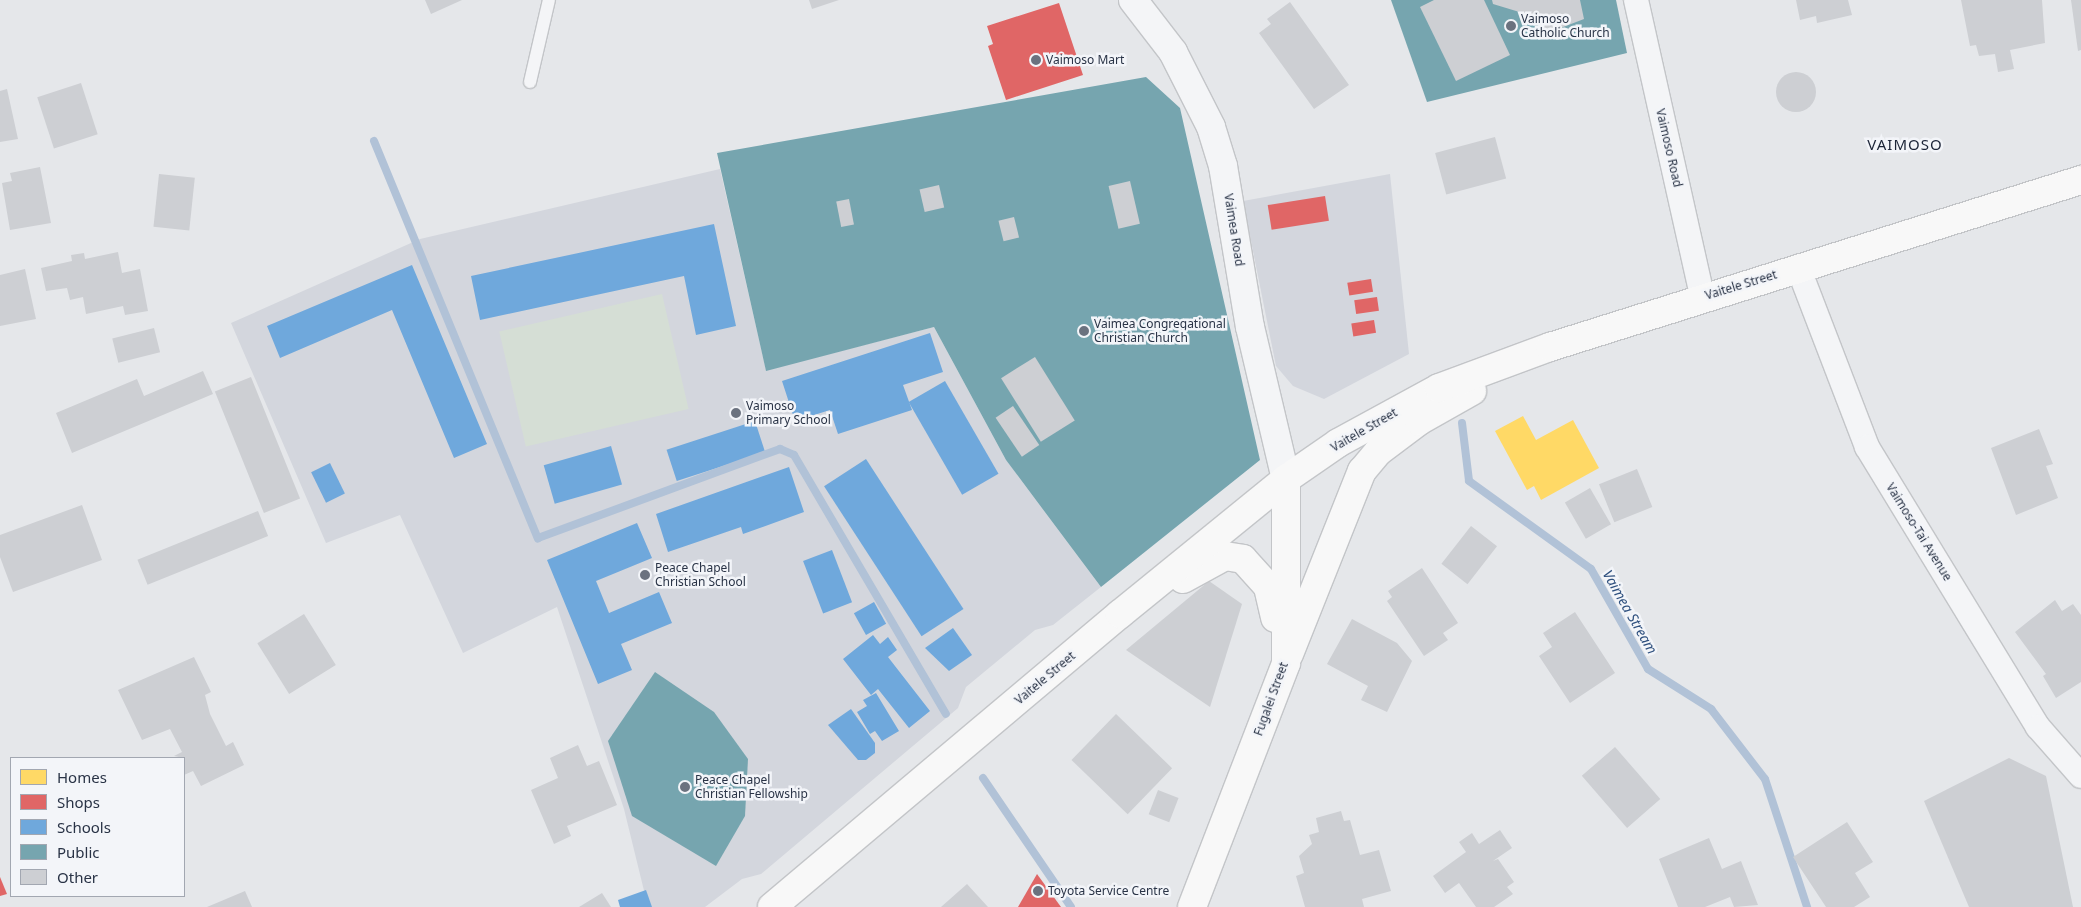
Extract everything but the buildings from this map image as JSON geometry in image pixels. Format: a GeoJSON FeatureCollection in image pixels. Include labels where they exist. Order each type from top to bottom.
{"type":"FeatureCollection","features":[{"type":"Feature","properties":{"kind":"main road","name":"Vaitele Street"},"geometry":{"type":"LineString","coordinates":[[772,907],[1120,614],[1286,479],[1338,443],[1439,388],[1550,347],[1702,296],[2081,180]]}},
{"type":"Feature","properties":{"kind":"main road"},"geometry":{"type":"LineString","coordinates":[[1286,663],[1362,471],[1379,451],[1419,421],[1550,347]]}},
{"type":"Feature","properties":{"kind":"main road","name":"Fugalei Street"},"geometry":{"type":"LineString","coordinates":[[1192,907],[1286,663],[1286,479]]}},
{"type":"Feature","properties":{"kind":"main road"},"geometry":{"type":"LineString","coordinates":[[1120,614],[1225,556],[1243,559],[1268,587],[1286,663]]}},
{"type":"Feature","properties":{"kind":"street","name":"Vaimea Road"},"geometry":{"type":"LineString","coordinates":[[1133,0],[1172,52],[1211,127],[1221,158],[1250,327],[1286,479]]}},
{"type":"Feature","properties":{"kind":"street","name":"Vaimoso Road"},"geometry":{"type":"LineString","coordinates":[[1636,0],[1702,296]]}},
{"type":"Feature","properties":{"kind":"street","name":"Vaimoso-Tai Avenue"},"geometry":{"type":"LineString","coordinates":[[1798,267],[1867,447],[2038,727],[2081,776]]}},
{"type":"Feature","properties":{"kind":"lane"},"geometry":{"type":"LineString","coordinates":[[530,82],[549,0]]}},
{"type":"Feature","properties":{"kind":"shaded area"},"geometry":{"type":"Polygon","coordinates":[[[720,169],[766,370],[934,327],[1006,460],[1101,587],[1053,625],[1035,630],[966,687],[958,708],[761,874],[742,879],[705,907],[648,907],[624,809],[557,607],[463,653],[400,515],[326,543],[231,323],[420,239],[720,169]]]}},
{"type":"Feature","properties":{"kind":"shaded area"},"geometry":{"type":"Polygon","coordinates":[[[1390,174],[1409,354],[1324,399],[1293,386],[1276,366],[1243,201],[1390,174]]]}},
{"type":"Feature","properties":{"kind":"shaded area"},"geometry":{"type":"Polygon","coordinates":[[[662,294],[689,409],[526,447],[499,332],[662,294]]]}},
{"type":"Feature","properties":{"kind":"waterway"},"geometry":{"type":"LineString","coordinates":[[374,141],[538,538],[780,449],[794,455],[946,714]]}},
{"type":"Feature","properties":{"kind":"waterway","name":"Vaimea Stream"},"geometry":{"type":"LineString","coordinates":[[1462,423],[1469,481],[1591,569],[1648,669],[1711,709],[1765,779],[1807,907]]}},
{"type":"Feature","properties":{"kind":"waterway"},"geometry":{"type":"LineString","coordinates":[[983,778],[1071,907]]}},
{"type":"Feature","properties":{"kind":"place","name":"Vaimoso Catholic Church"},"geometry":{"type":"Point","coordinates":[1511,26]}},
{"type":"Feature","properties":{"kind":"place","name":"Vaimoso Mart"},"geometry":{"type":"Point","coordinates":[1036,60]}},
{"type":"Feature","properties":{"kind":"place","name":"Vaimea Congregational Christian Church"},"geometry":{"type":"Point","coordinates":[1084,331]}},
{"type":"Feature","properties":{"kind":"place","name":"Vaimoso Primary School"},"geometry":{"type":"Point","coordinates":[736,413]}},
{"type":"Feature","properties":{"kind":"place","name":"Peace Chapel Christian School"},"geometry":{"type":"Point","coordinates":[645,575]}},
{"type":"Feature","properties":{"kind":"place","name":"Peace Chapel Christian Fellowship"},"geometry":{"type":"Point","coordinates":[685,787]}},
{"type":"Feature","properties":{"kind":"place","name":"Toyota Service Centre"},"geometry":{"type":"Point","coordinates":[1038,891]}},
{"type":"Feature","properties":{"kind":"district","name":"VAIMOSO"},"geometry":{"type":"Point","coordinates":[1905,145]}}]}
